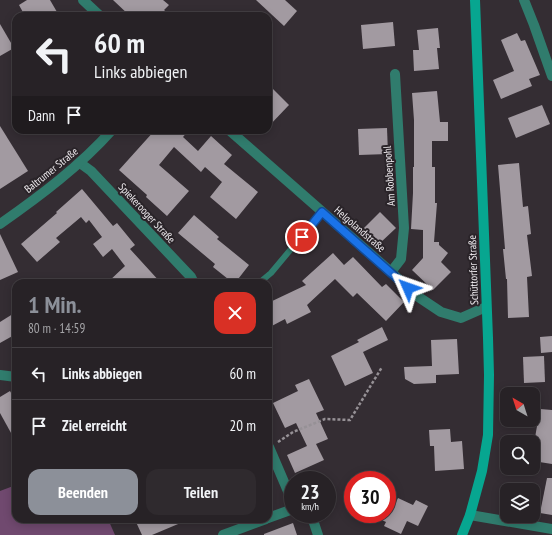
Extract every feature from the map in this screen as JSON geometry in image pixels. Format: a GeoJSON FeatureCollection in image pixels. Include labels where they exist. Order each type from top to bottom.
{"type":"FeatureCollection","features":[{"type":"Feature","properties":{"kind":"main road","name":"Schüttorfer Straße"},"geometry":{"type":"LineString","coordinates":[[462,535],[470,515],[482,471],[488,435],[489,375],[475,0]]}},
{"type":"Feature","properties":{"kind":"street"},"geometry":{"type":"LineString","coordinates":[[83,0],[96,12]]}},
{"type":"Feature","properties":{"kind":"street"},"geometry":{"type":"LineString","coordinates":[[524,0],[552,76]]}},
{"type":"Feature","properties":{"kind":"street","name":"Am Robbenpohl"},"geometry":{"type":"LineString","coordinates":[[391,272],[401,259],[404,228],[395,74]]}},
{"type":"Feature","properties":{"kind":"street","name":"Baltrumer Straße"},"geometry":{"type":"LineString","coordinates":[[0,224],[49,188],[80,162],[108,134]]}},
{"type":"Feature","properties":{"kind":"street","name":"Helgolandstraße"},"geometry":{"type":"LineString","coordinates":[[234,134],[417,296],[441,312],[461,318],[486,307]]}},
{"type":"Feature","properties":{"kind":"street","name":"Spiekerooger Straße"},"geometry":{"type":"LineString","coordinates":[[80,162],[91,171],[192,279]]}},
{"type":"Feature","properties":{"kind":"street"},"geometry":{"type":"LineString","coordinates":[[0,375],[12,376]]}},
{"type":"Feature","properties":{"kind":"street"},"geometry":{"type":"LineString","coordinates":[[272,454],[284,482]]}},
{"type":"Feature","properties":{"kind":"street"},"geometry":{"type":"LineString","coordinates":[[272,517],[284,512]]}},
{"type":"Feature","properties":{"kind":"street"},"geometry":{"type":"LineString","coordinates":[[470,515],[552,530]]}},
{"type":"Feature","properties":{"kind":"street"},"geometry":{"type":"LineString","coordinates":[[223,535],[256,523]]}},
{"type":"Feature","properties":{"kind":"street"},"geometry":{"type":"LineString","coordinates":[[314,523],[318,535]]}},
{"type":"Feature","properties":{"kind":"lane"},"geometry":{"type":"LineString","coordinates":[[264,279],[271,273],[322,212]]}},
{"type":"Feature","properties":{"kind":"path"},"geometry":{"type":"LineString","coordinates":[[272,445],[293,432],[325,419],[350,420],[382,368]]}},
{"type":"Feature","properties":{"kind":"shaded area"},"geometry":{"type":"Polygon","coordinates":[[[12,486],[12,523],[110,523],[115,535],[0,535],[0,491],[12,486]]]}},
{"type":"Feature","properties":{"kind":"building"},"geometry":{"type":"Polygon","coordinates":[[[27,0],[50,0],[57,12],[23,12],[19,5],[27,0]]]}},
{"type":"Feature","properties":{"kind":"building"},"geometry":{"type":"Polygon","coordinates":[[[113,0],[163,0],[169,5],[164,10],[166,12],[126,12],[113,0]]]}},
{"type":"Feature","properties":{"kind":"building"},"geometry":{"type":"Polygon","coordinates":[[[256,0],[285,0],[297,11],[284,26],[272,15],[272,12],[269,12],[256,0]]]}},
{"type":"Feature","properties":{"kind":"building"},"geometry":{"type":"Polygon","coordinates":[[[393,22],[395,46],[363,49],[361,25],[393,22]]]}},
{"type":"Feature","properties":{"kind":"building"},"geometry":{"type":"Polygon","coordinates":[[[0,24],[12,45],[12,49],[0,56],[0,24]]]}},
{"type":"Feature","properties":{"kind":"building"},"geometry":{"type":"Polygon","coordinates":[[[438,28],[440,48],[437,48],[439,69],[414,71],[413,50],[419,50],[417,30],[438,28]]]}},
{"type":"Feature","properties":{"kind":"building"},"geometry":{"type":"Polygon","coordinates":[[[517,33],[521,41],[525,40],[540,75],[529,79],[532,86],[501,99],[493,80],[514,71],[501,40],[517,33]]]}},
{"type":"Feature","properties":{"kind":"building"},"geometry":{"type":"Polygon","coordinates":[[[272,88],[289,105],[272,123],[272,88]]]}},
{"type":"Feature","properties":{"kind":"building"},"geometry":{"type":"Polygon","coordinates":[[[437,91],[440,122],[448,122],[448,141],[432,141],[432,167],[435,167],[435,203],[437,203],[434,242],[439,242],[439,245],[448,253],[441,262],[451,272],[433,290],[412,270],[423,258],[423,230],[411,229],[414,167],[414,120],[412,93],[437,91]]]}},
{"type":"Feature","properties":{"kind":"building"},"geometry":{"type":"Polygon","coordinates":[[[542,105],[550,124],[516,138],[508,118],[542,105]]]}},
{"type":"Feature","properties":{"kind":"building"},"geometry":{"type":"Polygon","coordinates":[[[0,126],[28,171],[0,189],[0,126]]]}},
{"type":"Feature","properties":{"kind":"building"},"geometry":{"type":"Polygon","coordinates":[[[387,128],[388,154],[359,155],[358,129],[387,128]]]}},
{"type":"Feature","properties":{"kind":"building"},"geometry":{"type":"Polygon","coordinates":[[[151,134],[186,134],[183,137],[198,151],[211,136],[232,155],[224,164],[258,192],[236,219],[210,197],[222,182],[205,167],[201,172],[174,147],[159,165],[189,191],[167,216],[146,197],[147,195],[119,170],[151,134]]]}},
{"type":"Feature","properties":{"kind":"building"},"geometry":{"type":"Polygon","coordinates":[[[519,163],[523,207],[528,206],[531,234],[527,235],[532,276],[527,277],[529,317],[508,318],[507,279],[503,249],[505,249],[498,165],[519,163]]]}},
{"type":"Feature","properties":{"kind":"building"},"geometry":{"type":"Polygon","coordinates":[[[82,189],[113,226],[117,223],[135,245],[130,249],[157,279],[111,279],[125,266],[112,249],[103,257],[93,244],[102,237],[89,220],[86,223],[81,217],[56,238],[60,242],[37,262],[21,244],[57,213],[56,212],[82,189]]]}},
{"type":"Feature","properties":{"kind":"building"},"geometry":{"type":"Polygon","coordinates":[[[380,212],[396,228],[379,244],[364,228],[380,212]]]}},
{"type":"Feature","properties":{"kind":"building"},"geometry":{"type":"Polygon","coordinates":[[[194,215],[219,237],[217,239],[249,265],[238,279],[228,279],[213,267],[215,264],[178,233],[194,215]]]}},
{"type":"Feature","properties":{"kind":"building"},"geometry":{"type":"Polygon","coordinates":[[[0,234],[18,272],[0,280],[0,234]]]}},
{"type":"Feature","properties":{"kind":"building"},"geometry":{"type":"Polygon","coordinates":[[[333,253],[344,265],[353,257],[382,287],[386,284],[404,302],[386,321],[357,293],[353,297],[335,279],[307,305],[311,312],[287,324],[285,319],[272,326],[272,301],[306,285],[302,281],[333,253]]]}},
{"type":"Feature","properties":{"kind":"building"},"geometry":{"type":"Polygon","coordinates":[[[12,314],[12,336],[0,343],[0,322],[12,314]]]}},
{"type":"Feature","properties":{"kind":"building"},"geometry":{"type":"Polygon","coordinates":[[[382,327],[388,340],[363,352],[373,373],[345,386],[331,356],[359,342],[357,340],[382,327]]]}},
{"type":"Feature","properties":{"kind":"building"},"geometry":{"type":"Polygon","coordinates":[[[552,336],[552,352],[541,353],[540,337],[552,336]]]}},
{"type":"Feature","properties":{"kind":"building"},"geometry":{"type":"Polygon","coordinates":[[[457,339],[459,374],[436,375],[436,383],[414,384],[405,379],[404,367],[432,366],[431,340],[457,339]]]}},
{"type":"Feature","properties":{"kind":"building"},"geometry":{"type":"Polygon","coordinates":[[[544,356],[545,382],[524,383],[523,357],[544,356]]]}},
{"type":"Feature","properties":{"kind":"building"},"geometry":{"type":"Polygon","coordinates":[[[309,379],[324,410],[316,413],[328,439],[316,444],[324,460],[299,471],[294,471],[287,455],[307,446],[296,423],[285,428],[273,403],[298,391],[295,385],[309,379]]]}},
{"type":"Feature","properties":{"kind":"building"},"geometry":{"type":"Polygon","coordinates":[[[10,391],[12,395],[12,435],[0,413],[0,397],[10,391]]]}},
{"type":"Feature","properties":{"kind":"building"},"geometry":{"type":"Polygon","coordinates":[[[540,409],[552,410],[552,464],[540,462],[540,435],[535,435],[537,427],[540,427],[540,409]]]}},
{"type":"Feature","properties":{"kind":"building"},"geometry":{"type":"Polygon","coordinates":[[[450,429],[451,442],[462,441],[464,469],[435,471],[434,446],[430,446],[429,430],[450,429]]]}},
{"type":"Feature","properties":{"kind":"building"},"geometry":{"type":"Polygon","coordinates":[[[547,478],[552,478],[552,515],[540,513],[547,478]]]}},
{"type":"Feature","properties":{"kind":"building"},"geometry":{"type":"Polygon","coordinates":[[[398,498],[413,505],[416,500],[428,506],[418,526],[407,521],[401,534],[384,526],[386,523],[396,523],[396,502],[398,498]]]}},
{"type":"Feature","properties":{"kind":"building"},"geometry":{"type":"Polygon","coordinates":[[[136,523],[180,523],[152,535],[142,535],[136,523]]]}},
{"type":"Feature","properties":{"kind":"building"},"geometry":{"type":"Polygon","coordinates":[[[293,523],[297,535],[264,535],[293,523]]]}},
{"type":"Feature","properties":{"kind":"route"},"geometry":{"type":"LineString","coordinates":[[302,237],[322,212],[408,288]]}}]}
